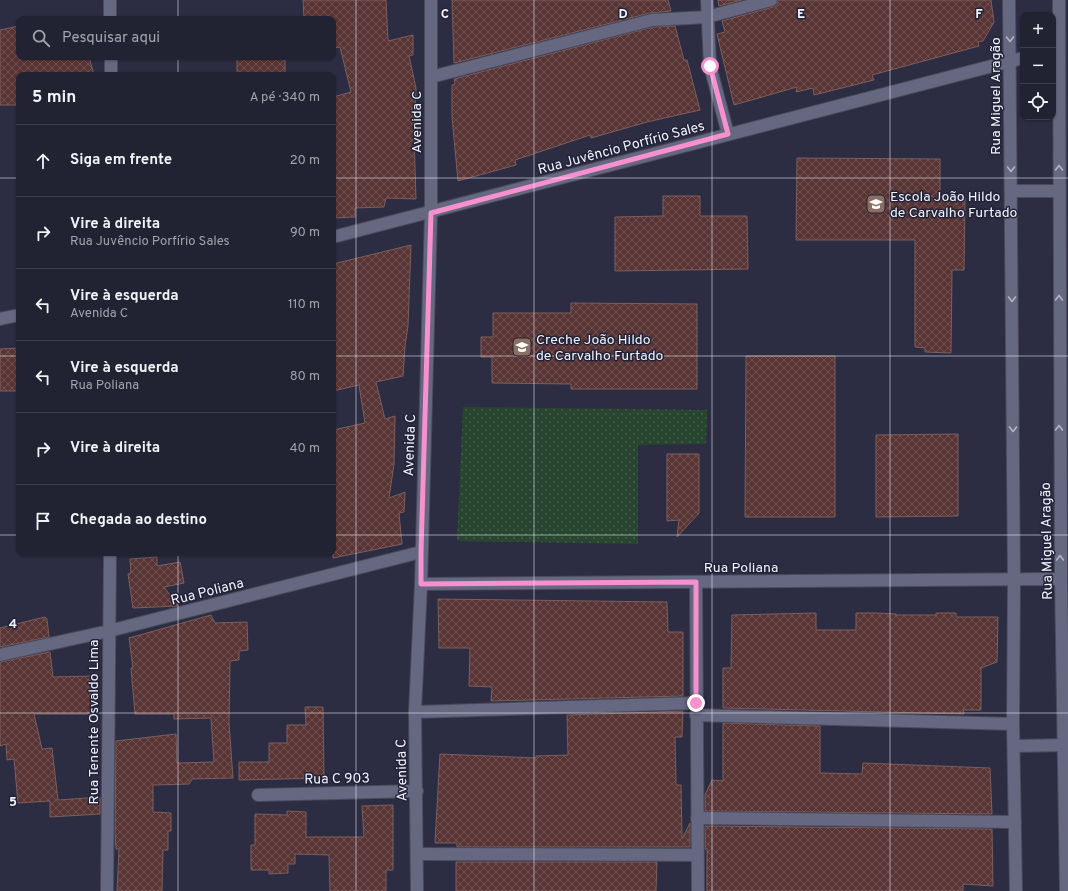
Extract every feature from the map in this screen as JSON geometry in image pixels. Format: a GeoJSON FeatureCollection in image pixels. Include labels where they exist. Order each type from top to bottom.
{"type":"FeatureCollection","features":[{"type":"Feature","properties":{"kind":"street"},"geometry":{"type":"LineString","coordinates":[[110,0],[110,16]]}},
{"type":"Feature","properties":{"kind":"street","name":"Avenida C"},"geometry":{"type":"LineString","coordinates":[[418,891],[415,712],[421,584],[431,213],[431,0]]}},
{"type":"Feature","properties":{"kind":"street"},"geometry":{"type":"LineString","coordinates":[[707,0],[710,66],[728,134]]}},
{"type":"Feature","properties":{"kind":"street"},"geometry":{"type":"LineString","coordinates":[[431,77],[652,20],[707,17],[771,0]]}},
{"type":"Feature","properties":{"kind":"street","name":"Rua Miguel Aragão"},"geometry":{"type":"LineString","coordinates":[[1009,0],[1014,581],[1013,724],[1016,891]]}},
{"type":"Feature","properties":{"kind":"street","name":"Rua Miguel Aragão"},"geometry":{"type":"LineString","coordinates":[[1059,0],[1061,579],[1066,891]]}},
{"type":"Feature","properties":{"kind":"street","name":"Rua Juvêncio Porfírio Sales"},"geometry":{"type":"LineString","coordinates":[[336,237],[1020,58]]}},
{"type":"Feature","properties":{"kind":"street"},"geometry":{"type":"LineString","coordinates":[[111,60],[111,72]]}},
{"type":"Feature","properties":{"kind":"street"},"geometry":{"type":"LineString","coordinates":[[1011,192],[1059,191]]}},
{"type":"Feature","properties":{"kind":"street"},"geometry":{"type":"LineString","coordinates":[[0,319],[16,316]]}},
{"type":"Feature","properties":{"kind":"street","name":"Rua Poliana"},"geometry":{"type":"LineString","coordinates":[[0,655],[108,631],[421,552]]}},
{"type":"Feature","properties":{"kind":"street","name":"Rua Tenente Osvaldo Lima"},"geometry":{"type":"LineString","coordinates":[[107,891],[108,631],[110,556]]}},
{"type":"Feature","properties":{"kind":"street","name":"Rua Poliana"},"geometry":{"type":"LineString","coordinates":[[421,584],[1014,581],[1061,579]]}},
{"type":"Feature","properties":{"kind":"street"},"geometry":{"type":"LineString","coordinates":[[696,582],[698,891]]}},
{"type":"Feature","properties":{"kind":"street"},"geometry":{"type":"LineString","coordinates":[[415,712],[696,709],[1013,724]]}},
{"type":"Feature","properties":{"kind":"street"},"geometry":{"type":"LineString","coordinates":[[1014,746],[1064,745]]}},
{"type":"Feature","properties":{"kind":"street","name":"Rua C 903"},"geometry":{"type":"LineString","coordinates":[[258,795],[417,791]]}},
{"type":"Feature","properties":{"kind":"street"},"geometry":{"type":"LineString","coordinates":[[697,818],[1015,822]]}},
{"type":"Feature","properties":{"kind":"street"},"geometry":{"type":"LineString","coordinates":[[417,854],[697,855]]}},
{"type":"Feature","properties":{"kind":"green space"},"geometry":{"type":"Polygon","coordinates":[[[463,407],[707,410],[706,444],[638,445],[638,544],[457,541],[463,407]]]}},
{"type":"Feature","properties":{"kind":"building"},"geometry":{"type":"Polygon","coordinates":[[[303,0],[386,0],[388,41],[413,35],[413,55],[409,56],[416,88],[414,136],[416,199],[386,198],[384,207],[355,208],[355,217],[336,218],[336,96],[351,92],[340,47],[336,48],[336,16],[304,16],[303,0]]]}},
{"type":"Feature","properties":{"kind":"building"},"geometry":{"type":"Polygon","coordinates":[[[452,0],[668,0],[671,11],[650,13],[454,63],[452,0]]]}},
{"type":"Feature","properties":{"kind":"building"},"geometry":{"type":"Polygon","coordinates":[[[718,0],[742,0],[719,6],[718,0]]]}},
{"type":"Feature","properties":{"kind":"building"},"geometry":{"type":"Polygon","coordinates":[[[778,0],[991,0],[994,22],[983,41],[978,42],[979,46],[872,75],[874,80],[814,95],[813,88],[796,92],[797,87],[734,105],[717,34],[725,32],[722,21],[773,7],[777,5],[778,0]]]}},
{"type":"Feature","properties":{"kind":"building"},"geometry":{"type":"Polygon","coordinates":[[[675,26],[684,60],[687,60],[700,110],[647,122],[591,138],[590,135],[515,160],[516,165],[458,181],[452,117],[452,85],[455,84],[454,79],[653,27],[675,26]]]}},
{"type":"Feature","properties":{"kind":"building"},"geometry":{"type":"Polygon","coordinates":[[[16,27],[16,60],[90,60],[93,72],[16,72],[16,105],[0,105],[0,30],[16,27]]]}},
{"type":"Feature","properties":{"kind":"building"},"geometry":{"type":"Polygon","coordinates":[[[237,60],[285,60],[285,72],[237,72],[237,60]]]}},
{"type":"Feature","properties":{"kind":"building"},"geometry":{"type":"Polygon","coordinates":[[[797,158],[940,159],[940,198],[965,198],[964,270],[952,270],[951,353],[925,352],[925,348],[915,347],[915,240],[796,240],[797,158]]]}},
{"type":"Feature","properties":{"kind":"building"},"geometry":{"type":"Polygon","coordinates":[[[663,196],[700,196],[700,216],[747,216],[748,269],[615,271],[615,217],[663,216],[663,196]]]}},
{"type":"Feature","properties":{"kind":"building"},"geometry":{"type":"Polygon","coordinates":[[[411,245],[408,326],[403,376],[376,382],[385,419],[395,416],[394,464],[389,498],[405,492],[404,512],[399,513],[402,544],[333,558],[333,556],[336,556],[336,429],[365,423],[359,385],[336,390],[336,263],[411,245]]]}},
{"type":"Feature","properties":{"kind":"building"},"geometry":{"type":"Polygon","coordinates":[[[571,303],[697,304],[697,389],[571,389],[571,384],[492,383],[492,357],[481,357],[481,337],[493,337],[493,313],[571,313],[571,303]]]}},
{"type":"Feature","properties":{"kind":"building"},"geometry":{"type":"Polygon","coordinates":[[[16,348],[16,391],[0,391],[0,349],[16,348]]]}},
{"type":"Feature","properties":{"kind":"building"},"geometry":{"type":"Polygon","coordinates":[[[746,356],[835,356],[835,517],[745,517],[746,356]]]}},
{"type":"Feature","properties":{"kind":"building"},"geometry":{"type":"Polygon","coordinates":[[[958,434],[958,516],[876,517],[876,435],[958,434]]]}},
{"type":"Feature","properties":{"kind":"building"},"geometry":{"type":"Polygon","coordinates":[[[667,454],[699,454],[699,513],[677,537],[679,520],[667,521],[667,454]]]}},
{"type":"Feature","properties":{"kind":"building"},"geometry":{"type":"Polygon","coordinates":[[[157,557],[157,566],[180,562],[184,583],[164,587],[178,606],[133,608],[128,574],[131,573],[130,559],[157,557]]]}},
{"type":"Feature","properties":{"kind":"building"},"geometry":{"type":"Polygon","coordinates":[[[438,599],[667,602],[668,632],[683,632],[683,696],[491,701],[492,687],[469,686],[470,648],[439,648],[438,599]]]}},
{"type":"Feature","properties":{"kind":"building"},"geometry":{"type":"Polygon","coordinates":[[[816,613],[816,630],[856,630],[856,613],[936,615],[936,613],[956,613],[956,617],[998,617],[997,662],[981,668],[981,710],[963,710],[964,714],[723,708],[723,668],[731,668],[732,615],[816,613]]]}},
{"type":"Feature","properties":{"kind":"building"},"geometry":{"type":"Polygon","coordinates":[[[211,615],[215,623],[247,622],[248,650],[239,651],[239,660],[230,661],[229,723],[233,778],[192,779],[189,784],[153,785],[153,812],[171,813],[171,831],[168,831],[168,850],[163,850],[162,891],[117,891],[119,849],[116,849],[115,830],[116,741],[176,734],[177,763],[214,762],[211,718],[174,719],[174,714],[135,714],[131,668],[133,668],[129,638],[211,615]]]}},
{"type":"Feature","properties":{"kind":"building"},"geometry":{"type":"Polygon","coordinates":[[[45,617],[47,619],[49,637],[0,647],[0,628],[45,617]]]}},
{"type":"Feature","properties":{"kind":"building"},"geometry":{"type":"Polygon","coordinates":[[[50,652],[53,677],[93,676],[94,714],[34,714],[42,749],[52,748],[58,800],[100,797],[100,814],[50,817],[50,801],[18,803],[14,759],[7,760],[6,744],[0,746],[0,662],[50,652]]]}},
{"type":"Feature","properties":{"kind":"building"},"geometry":{"type":"Polygon","coordinates":[[[305,707],[323,707],[324,778],[239,780],[239,762],[269,762],[269,743],[287,743],[287,725],[306,725],[305,707]]]}},
{"type":"Feature","properties":{"kind":"building"},"geometry":{"type":"Polygon","coordinates":[[[683,711],[682,737],[675,737],[676,785],[681,785],[682,839],[690,823],[690,847],[457,847],[457,843],[435,843],[440,754],[536,758],[536,756],[568,755],[567,715],[683,711]]]}},
{"type":"Feature","properties":{"kind":"building"},"geometry":{"type":"Polygon","coordinates":[[[723,723],[820,726],[820,773],[862,774],[863,763],[990,768],[992,814],[705,811],[705,795],[712,780],[723,781],[723,723]]]}},
{"type":"Feature","properties":{"kind":"building"},"geometry":{"type":"Polygon","coordinates":[[[393,805],[393,870],[386,870],[386,891],[330,891],[329,855],[295,854],[295,864],[288,864],[288,873],[269,874],[269,870],[251,870],[251,845],[255,845],[255,814],[287,815],[287,811],[306,812],[306,837],[364,837],[362,806],[393,805]]]}},
{"type":"Feature","properties":{"kind":"building"},"geometry":{"type":"Polygon","coordinates":[[[705,826],[992,829],[993,886],[963,884],[963,891],[707,891],[707,849],[705,849],[705,826]]]}},
{"type":"Feature","properties":{"kind":"building"},"geometry":{"type":"Polygon","coordinates":[[[456,862],[657,862],[656,891],[456,891],[456,862]]]}},
{"type":"Feature","properties":{"kind":"place","name":"Escola João Hildo de Carvalho Furtado"},"geometry":{"type":"Point","coordinates":[876,204]}},
{"type":"Feature","properties":{"kind":"place","name":"Creche João Hildo de Carvalho Furtado"},"geometry":{"type":"Point","coordinates":[522,347]}},
{"type":"Feature","properties":{"kind":"route"},"geometry":{"type":"LineString","coordinates":[[696,703],[696,582],[421,584],[421,552],[431,213],[728,134],[710,66]]}}]}
